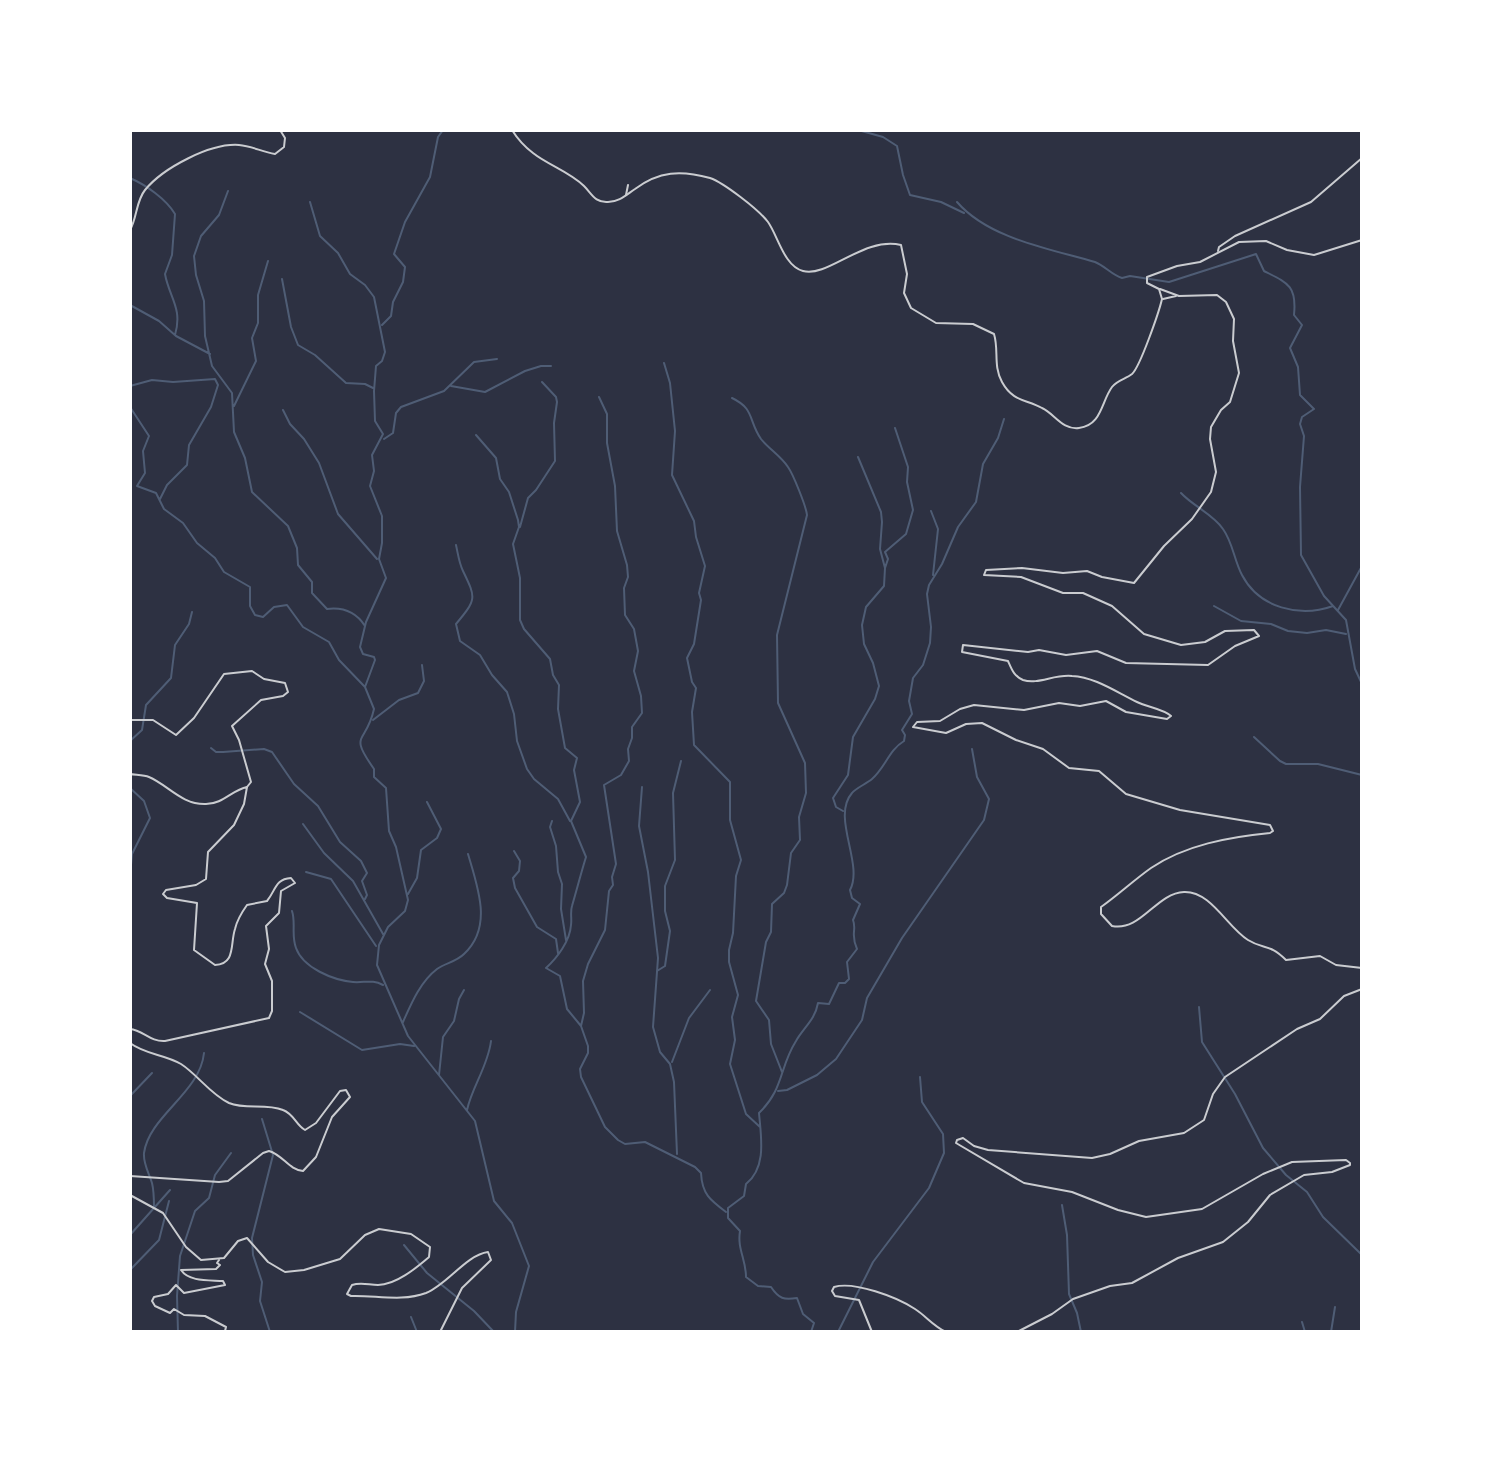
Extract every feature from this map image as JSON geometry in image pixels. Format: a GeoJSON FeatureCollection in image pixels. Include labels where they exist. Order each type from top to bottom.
{"type":"FeatureCollection","features":[{"type":"Feature","properties":{"kind":"street"},"geometry":{"type":"LineString","coordinates":[[130,230],[145,190],[170,168],[230,145],[253,147],[275,154],[284,147],[285,138],[280,130]]}},
{"type":"Feature","properties":{"kind":"street"},"geometry":{"type":"LineString","coordinates":[[512,130],[533,153],[582,184],[595,198],[608,202],[625,196],[649,179],[670,172],[719,181],[760,214],[792,264],[805,272],[821,270],[863,249],[884,244],[901,245],[907,274],[904,293],[911,308],[936,323],[965,323],[990,332],[997,344],[996,365],[1006,388],[1017,399],[1040,406],[1064,426],[1072,428],[1086,426],[1097,418],[1110,389],[1135,371],[1162,299],[1159,289]]}},
{"type":"Feature","properties":{"kind":"street"},"geometry":{"type":"LineString","coordinates":[[1218,251],[1235,236],[1311,202],[1362,158]]}},
{"type":"Feature","properties":{"kind":"street"},"geometry":{"type":"LineString","coordinates":[[625,196],[628,185]]}},
{"type":"Feature","properties":{"kind":"street"},"geometry":{"type":"LineString","coordinates":[[1177,296],[1147,283],[1147,277],[1177,266],[1192,265],[1239,242],[1261,240],[1287,250],[1314,255],[1362,240]]}},
{"type":"Feature","properties":{"kind":"street"},"geometry":{"type":"LineString","coordinates":[[1162,299],[1217,295],[1226,302],[1234,319],[1233,341],[1239,373],[1230,402],[1211,427],[1216,472],[1205,504],[1134,583],[1087,571],[1063,573],[1022,568],[986,570],[984,575],[1021,577],[1063,593],[1083,593],[1112,606],[1144,634],[1181,645],[1205,642],[1225,631],[1254,630],[1259,636],[1235,646],[1208,665],[1126,663],[1097,651],[1066,655],[963,645],[962,652],[1008,661],[1013,673],[1021,679],[1038,682],[1049,676],[1082,677],[1171,716],[1167,719],[1126,712],[1106,701],[1080,706],[1059,703],[1024,710],[974,705],[940,721],[917,722],[913,727],[946,733],[966,724],[982,723],[1043,749],[1069,768],[1099,771],[1126,794],[1180,810],[1270,825],[1273,831],[1270,833],[1212,842],[1173,855],[1101,907],[1101,914],[1112,926],[1125,926],[1177,893],[1194,893],[1207,900],[1241,935],[1253,943],[1271,947],[1286,960],[1320,956],[1336,965],[1362,968]]}},
{"type":"Feature","properties":{"kind":"street"},"geometry":{"type":"LineString","coordinates":[[130,720],[153,720],[176,735],[194,718],[224,674],[252,671],[264,679],[285,683],[288,692],[283,696],[261,700],[232,726],[251,782],[234,825],[208,852],[206,879],[196,885],[166,890],[163,894],[167,898],[197,903],[194,950],[215,965],[221,965],[230,958],[234,931],[247,905],[267,901],[276,884],[283,879],[295,881],[281,891],[279,913],[266,926],[269,949],[265,964],[272,977],[271,1016],[258,1022],[165,1041],[153,1040],[138,1030],[130,1029]]}},
{"type":"Feature","properties":{"kind":"street"},"geometry":{"type":"LineString","coordinates":[[130,774],[150,777],[171,793],[201,804],[217,803],[240,788],[247,787]]}},
{"type":"Feature","properties":{"kind":"street"},"geometry":{"type":"LineString","coordinates":[[1017,1332],[1073,1299],[1132,1283],[1178,1258],[1223,1242],[1248,1222],[1270,1195],[1304,1175],[1340,1170],[1350,1163],[1346,1160],[1292,1162],[1263,1174],[1202,1209],[1146,1217],[1072,1192],[1024,1183],[956,1143],[957,1140],[963,1138],[974,1146],[988,1150],[1092,1158],[1139,1141],[1184,1133],[1204,1120],[1213,1094],[1225,1077],[1297,1029],[1320,1019],[1344,996],[1362,989]]}},
{"type":"Feature","properties":{"kind":"street"},"geometry":{"type":"LineString","coordinates":[[130,1043],[183,1066],[231,1104],[262,1105],[286,1111],[302,1129],[309,1129],[316,1123],[340,1091],[346,1090],[350,1097],[332,1117],[316,1157],[303,1171],[294,1169],[269,1151],[228,1181],[130,1176]]}},
{"type":"Feature","properties":{"kind":"street"},"geometry":{"type":"LineString","coordinates":[[130,1195],[163,1213],[195,1257],[208,1261],[228,1256],[238,1241],[247,1238],[274,1267],[293,1273],[340,1259],[365,1235],[388,1228],[417,1236],[432,1250],[429,1257],[394,1281],[381,1285],[358,1283],[349,1289],[347,1294],[351,1296],[392,1298],[427,1293],[452,1277],[475,1256],[488,1252],[492,1257],[490,1262],[462,1288],[440,1332]]}},
{"type":"Feature","properties":{"kind":"street"},"geometry":{"type":"LineString","coordinates":[[219,1260],[217,1263],[220,1265],[216,1269],[181,1270],[192,1278],[223,1281],[225,1285],[184,1293],[176,1285],[168,1294],[154,1297],[152,1301],[162,1311],[170,1313],[174,1309],[184,1315],[211,1319],[226,1327],[225,1331],[220,1332]]}},
{"type":"Feature","properties":{"kind":"street"},"geometry":{"type":"LineString","coordinates":[[872,1332],[859,1300],[835,1296],[832,1291],[834,1287],[860,1286],[898,1301],[912,1307],[946,1332]]}},
{"type":"Feature","properties":{"kind":"waterway"},"geometry":{"type":"LineString","coordinates":[[382,325],[391,316],[393,302],[403,282],[405,267],[394,254],[405,222],[430,177],[438,137],[443,130]]}},
{"type":"Feature","properties":{"kind":"waterway"},"geometry":{"type":"LineString","coordinates":[[858,130],[883,137],[897,146],[910,195],[941,202],[964,213]]}},
{"type":"Feature","properties":{"kind":"waterway"},"geometry":{"type":"LineString","coordinates":[[130,178],[155,193],[175,214],[172,255],[165,274],[176,310],[175,335]]}},
{"type":"Feature","properties":{"kind":"waterway"},"geometry":{"type":"LineString","coordinates":[[228,191],[219,215],[201,236],[194,256],[204,301],[205,336],[212,366],[232,393],[234,432],[245,458],[252,492],[288,526],[297,548],[298,565],[312,582],[312,593],[327,609],[349,612],[365,626]]}},
{"type":"Feature","properties":{"kind":"waterway"},"geometry":{"type":"LineString","coordinates":[[310,202],[320,236],[338,253],[350,274],[365,285],[374,297],[385,352],[376,366],[375,421],[383,434],[372,455],[374,471],[370,486],[382,516],[379,559],[386,578],[366,622],[360,647],[363,654],[375,660],[365,687],[374,709],[360,743],[374,769],[374,777],[386,788],[389,831],[396,847],[408,900],[405,911],[388,927],[379,945],[377,965],[408,1036],[475,1121],[494,1201],[512,1223],[529,1266],[516,1312],[515,1332]]}},
{"type":"Feature","properties":{"kind":"waterway"},"geometry":{"type":"LineString","coordinates":[[957,202],[970,215],[1003,234],[1095,262],[1122,278],[1130,276],[1169,282],[1256,254],[1264,271],[1289,287],[1294,298],[1294,315],[1302,325],[1290,348],[1298,367],[1300,395],[1314,409],[1302,417],[1300,424],[1304,436],[1300,487],[1301,555],[1324,596],[1346,620],[1355,669],[1362,684]]}},
{"type":"Feature","properties":{"kind":"waterway"},"geometry":{"type":"LineString","coordinates":[[234,406],[256,361],[252,338],[258,323],[258,295],[268,261]]}},
{"type":"Feature","properties":{"kind":"waterway"},"geometry":{"type":"LineString","coordinates":[[282,279],[291,327],[298,345],[315,355],[346,383],[365,384],[373,388]]}},
{"type":"Feature","properties":{"kind":"waterway"},"geometry":{"type":"LineString","coordinates":[[130,305],[159,321],[176,336],[210,354]]}},
{"type":"Feature","properties":{"kind":"waterway"},"geometry":{"type":"LineString","coordinates":[[384,439],[393,433],[396,413],[401,407],[444,391],[474,362],[497,359]]}},
{"type":"Feature","properties":{"kind":"waterway"},"geometry":{"type":"LineString","coordinates":[[664,363],[670,383],[675,431],[672,475],[694,521],[705,566],[694,644],[687,658],[696,688],[692,712],[694,745],[730,782],[730,820],[741,860],[736,876],[729,950],[738,995],[732,1017],[735,1040],[730,1064],[746,1114],[760,1127]]}},
{"type":"Feature","properties":{"kind":"waterway"},"geometry":{"type":"LineString","coordinates":[[451,386],[485,392],[525,371],[551,366]]}},
{"type":"Feature","properties":{"kind":"waterway"},"geometry":{"type":"LineString","coordinates":[[130,386],[152,380],[215,379],[218,385],[211,407],[189,445],[187,465],[167,485],[160,499]]}},
{"type":"Feature","properties":{"kind":"waterway"},"geometry":{"type":"LineString","coordinates":[[520,527],[528,498],[555,461],[557,402],[542,382]]}},
{"type":"Feature","properties":{"kind":"waterway"},"geometry":{"type":"LineString","coordinates":[[581,1026],[584,1013],[583,981],[605,930],[609,891],[616,864],[604,785],[621,775],[629,761],[632,727],[642,713],[634,671],[638,651],[634,629],[625,615],[627,565],[617,531],[615,486],[607,443],[607,414],[599,397]]}},
{"type":"Feature","properties":{"kind":"waterway"},"geometry":{"type":"LineString","coordinates":[[732,398],[744,406],[761,439],[788,467],[807,515],[777,635],[778,703],[805,763],[806,793],[799,817],[800,840],[791,853],[787,885],[784,893],[772,904],[771,932],[766,942],[756,1001],[769,1020],[771,1044],[782,1072]]}},
{"type":"Feature","properties":{"kind":"waterway"},"geometry":{"type":"LineString","coordinates":[[130,407],[149,436],[143,451],[145,473],[137,486],[156,493],[164,509],[183,523],[224,572],[250,587],[250,606],[255,615],[263,617],[274,607],[287,605],[303,627],[329,642],[339,660],[365,687]]}},
{"type":"Feature","properties":{"kind":"waterway"},"geometry":{"type":"LineString","coordinates":[[283,410],[319,463],[338,514],[377,559]]}},
{"type":"Feature","properties":{"kind":"waterway"},"geometry":{"type":"LineString","coordinates":[[811,1332],[814,1323],[803,1314],[797,1298],[782,1298],[771,1287],[758,1286],[746,1277],[740,1231],[728,1218],[728,1208],[744,1196],[746,1184],[757,1169],[761,1151],[759,1113],[773,1095],[791,1051],[812,1019],[818,1003],[829,1004],[839,983],[849,979],[847,962],[857,949],[853,920],[860,904],[852,898],[850,890],[853,867],[846,827],[846,803],[856,789],[876,775],[894,749],[904,741],[902,730],[912,714],[909,701],[913,678],[923,665],[930,643],[929,585],[958,527],[976,502],[983,464],[998,438],[1004,419]]}},
{"type":"Feature","properties":{"kind":"waterway"},"geometry":{"type":"LineString","coordinates":[[885,568],[888,559],[885,552],[906,534],[913,510],[907,482],[908,467],[895,428]]}},
{"type":"Feature","properties":{"kind":"waterway"},"geometry":{"type":"LineString","coordinates":[[476,435],[496,458],[500,479],[509,492],[518,520],[519,527],[513,544],[520,578],[520,620],[550,659],[559,685],[558,709],[565,748],[577,758],[574,770],[580,802],[571,821],[586,857],[571,908],[571,925],[566,943],[546,968],[560,976],[567,1009],[581,1026],[588,1046],[580,1069],[581,1077],[605,1127],[618,1140],[625,1144],[645,1142],[695,1167],[701,1173],[708,1196],[726,1212]]}},
{"type":"Feature","properties":{"kind":"waterway"},"geometry":{"type":"LineString","coordinates":[[843,811],[836,807],[833,798],[848,775],[853,737],[879,686],[864,644],[862,625],[866,607],[884,586],[885,568],[880,549],[881,512],[858,457]]}},
{"type":"Feature","properties":{"kind":"waterway"},"geometry":{"type":"LineString","coordinates":[[1181,493],[1223,529],[1242,575],[1259,595],[1294,610],[1333,606]]}},
{"type":"Feature","properties":{"kind":"waterway"},"geometry":{"type":"LineString","coordinates":[[931,511],[938,529],[933,575]]}},
{"type":"Feature","properties":{"kind":"waterway"},"geometry":{"type":"LineString","coordinates":[[456,545],[460,565],[472,593],[468,609],[456,624],[460,641],[480,655],[507,692],[514,714],[517,741],[527,769],[558,799],[570,821]]}},
{"type":"Feature","properties":{"kind":"waterway"},"geometry":{"type":"LineString","coordinates":[[1338,610],[1362,566]]}},
{"type":"Feature","properties":{"kind":"waterway"},"geometry":{"type":"LineString","coordinates":[[130,584],[130,599]]}},
{"type":"Feature","properties":{"kind":"waterway"},"geometry":{"type":"LineString","coordinates":[[1214,606],[1241,621],[1271,624],[1288,631],[1307,633],[1326,630],[1346,634]]}},
{"type":"Feature","properties":{"kind":"waterway"},"geometry":{"type":"LineString","coordinates":[[130,741],[142,730],[146,705],[171,678],[175,645],[189,624],[192,612]]}},
{"type":"Feature","properties":{"kind":"waterway"},"geometry":{"type":"LineString","coordinates":[[373,720],[399,700],[418,693],[424,681],[422,665]]}},
{"type":"Feature","properties":{"kind":"waterway"},"geometry":{"type":"LineString","coordinates":[[1254,737],[1286,764],[1318,764],[1362,775]]}},
{"type":"Feature","properties":{"kind":"waterway"},"geometry":{"type":"LineString","coordinates":[[211,748],[216,752],[264,749],[272,752],[294,784],[318,806],[340,842],[361,861],[367,873],[362,881],[367,895],[365,899]]}},
{"type":"Feature","properties":{"kind":"waterway"},"geometry":{"type":"LineString","coordinates":[[778,1091],[787,1090],[817,1075],[836,1059],[862,1020],[867,998],[902,938],[984,820],[989,799],[977,777],[972,749]]}},
{"type":"Feature","properties":{"kind":"waterway"},"geometry":{"type":"LineString","coordinates":[[657,971],[665,966],[670,931],[665,911],[665,886],[675,860],[673,793],[681,761]]}},
{"type":"Feature","properties":{"kind":"waterway"},"geometry":{"type":"LineString","coordinates":[[642,787],[639,826],[658,958],[653,1027],[660,1052],[670,1064],[674,1082],[677,1154]]}},
{"type":"Feature","properties":{"kind":"waterway"},"geometry":{"type":"LineString","coordinates":[[130,788],[144,801],[150,818],[132,854],[130,876]]}},
{"type":"Feature","properties":{"kind":"waterway"},"geometry":{"type":"LineString","coordinates":[[408,894],[417,878],[421,850],[437,838],[441,829],[427,802]]}},
{"type":"Feature","properties":{"kind":"waterway"},"geometry":{"type":"LineString","coordinates":[[552,821],[550,827],[562,884],[561,909],[566,940]]}},
{"type":"Feature","properties":{"kind":"waterway"},"geometry":{"type":"LineString","coordinates":[[303,824],[324,853],[353,881],[383,934]]}},
{"type":"Feature","properties":{"kind":"waterway"},"geometry":{"type":"LineString","coordinates":[[514,851],[520,861],[519,871],[513,878],[515,888],[537,927],[556,939],[558,953]]}},
{"type":"Feature","properties":{"kind":"waterway"},"geometry":{"type":"LineString","coordinates":[[403,1022],[426,980],[437,969],[464,954],[478,932],[481,907],[468,854]]}},
{"type":"Feature","properties":{"kind":"waterway"},"geometry":{"type":"LineString","coordinates":[[306,872],[331,879],[376,946]]}},
{"type":"Feature","properties":{"kind":"waterway"},"geometry":{"type":"LineString","coordinates":[[292,911],[296,948],[312,967],[337,979],[383,985]]}},
{"type":"Feature","properties":{"kind":"waterway"},"geometry":{"type":"LineString","coordinates":[[439,1075],[443,1037],[454,1021],[464,990]]}},
{"type":"Feature","properties":{"kind":"waterway"},"geometry":{"type":"LineString","coordinates":[[672,1062],[689,1018],[710,990]]}},
{"type":"Feature","properties":{"kind":"waterway"},"geometry":{"type":"LineString","coordinates":[[1199,1007],[1202,1042],[1235,1094],[1263,1148],[1286,1175],[1307,1192],[1323,1217],[1362,1255]]}},
{"type":"Feature","properties":{"kind":"waterway"},"geometry":{"type":"LineString","coordinates":[[300,1012],[362,1050],[400,1044],[414,1046]]}},
{"type":"Feature","properties":{"kind":"waterway"},"geometry":{"type":"LineString","coordinates":[[467,1110],[491,1041]]}},
{"type":"Feature","properties":{"kind":"waterway"},"geometry":{"type":"LineString","coordinates":[[154,1208],[153,1186],[144,1157],[148,1140],[194,1080],[204,1053]]}},
{"type":"Feature","properties":{"kind":"waterway"},"geometry":{"type":"LineString","coordinates":[[130,1096],[152,1073]]}},
{"type":"Feature","properties":{"kind":"waterway"},"geometry":{"type":"LineString","coordinates":[[838,1332],[873,1262],[929,1188],[944,1153],[943,1134],[922,1102],[920,1077]]}},
{"type":"Feature","properties":{"kind":"waterway"},"geometry":{"type":"LineString","coordinates":[[262,1119],[273,1155],[252,1238],[253,1255],[262,1282],[260,1301],[270,1332]]}},
{"type":"Feature","properties":{"kind":"waterway"},"geometry":{"type":"LineString","coordinates":[[178,1332],[180,1256],[195,1211],[209,1198],[215,1175],[231,1153]]}},
{"type":"Feature","properties":{"kind":"waterway"},"geometry":{"type":"LineString","coordinates":[[130,1235],[170,1190]]}},
{"type":"Feature","properties":{"kind":"waterway"},"geometry":{"type":"LineString","coordinates":[[130,1270],[159,1240],[169,1201]]}},
{"type":"Feature","properties":{"kind":"waterway"},"geometry":{"type":"LineString","coordinates":[[1062,1205],[1067,1235],[1069,1294],[1081,1332]]}},
{"type":"Feature","properties":{"kind":"waterway"},"geometry":{"type":"LineString","coordinates":[[404,1245],[427,1273],[474,1311],[494,1332]]}},
{"type":"Feature","properties":{"kind":"waterway"},"geometry":{"type":"LineString","coordinates":[[1331,1332],[1335,1307]]}},
{"type":"Feature","properties":{"kind":"waterway"},"geometry":{"type":"LineString","coordinates":[[411,1317],[417,1332]]}},
{"type":"Feature","properties":{"kind":"waterway"},"geometry":{"type":"LineString","coordinates":[[1302,1322],[1305,1332]]}}]}
